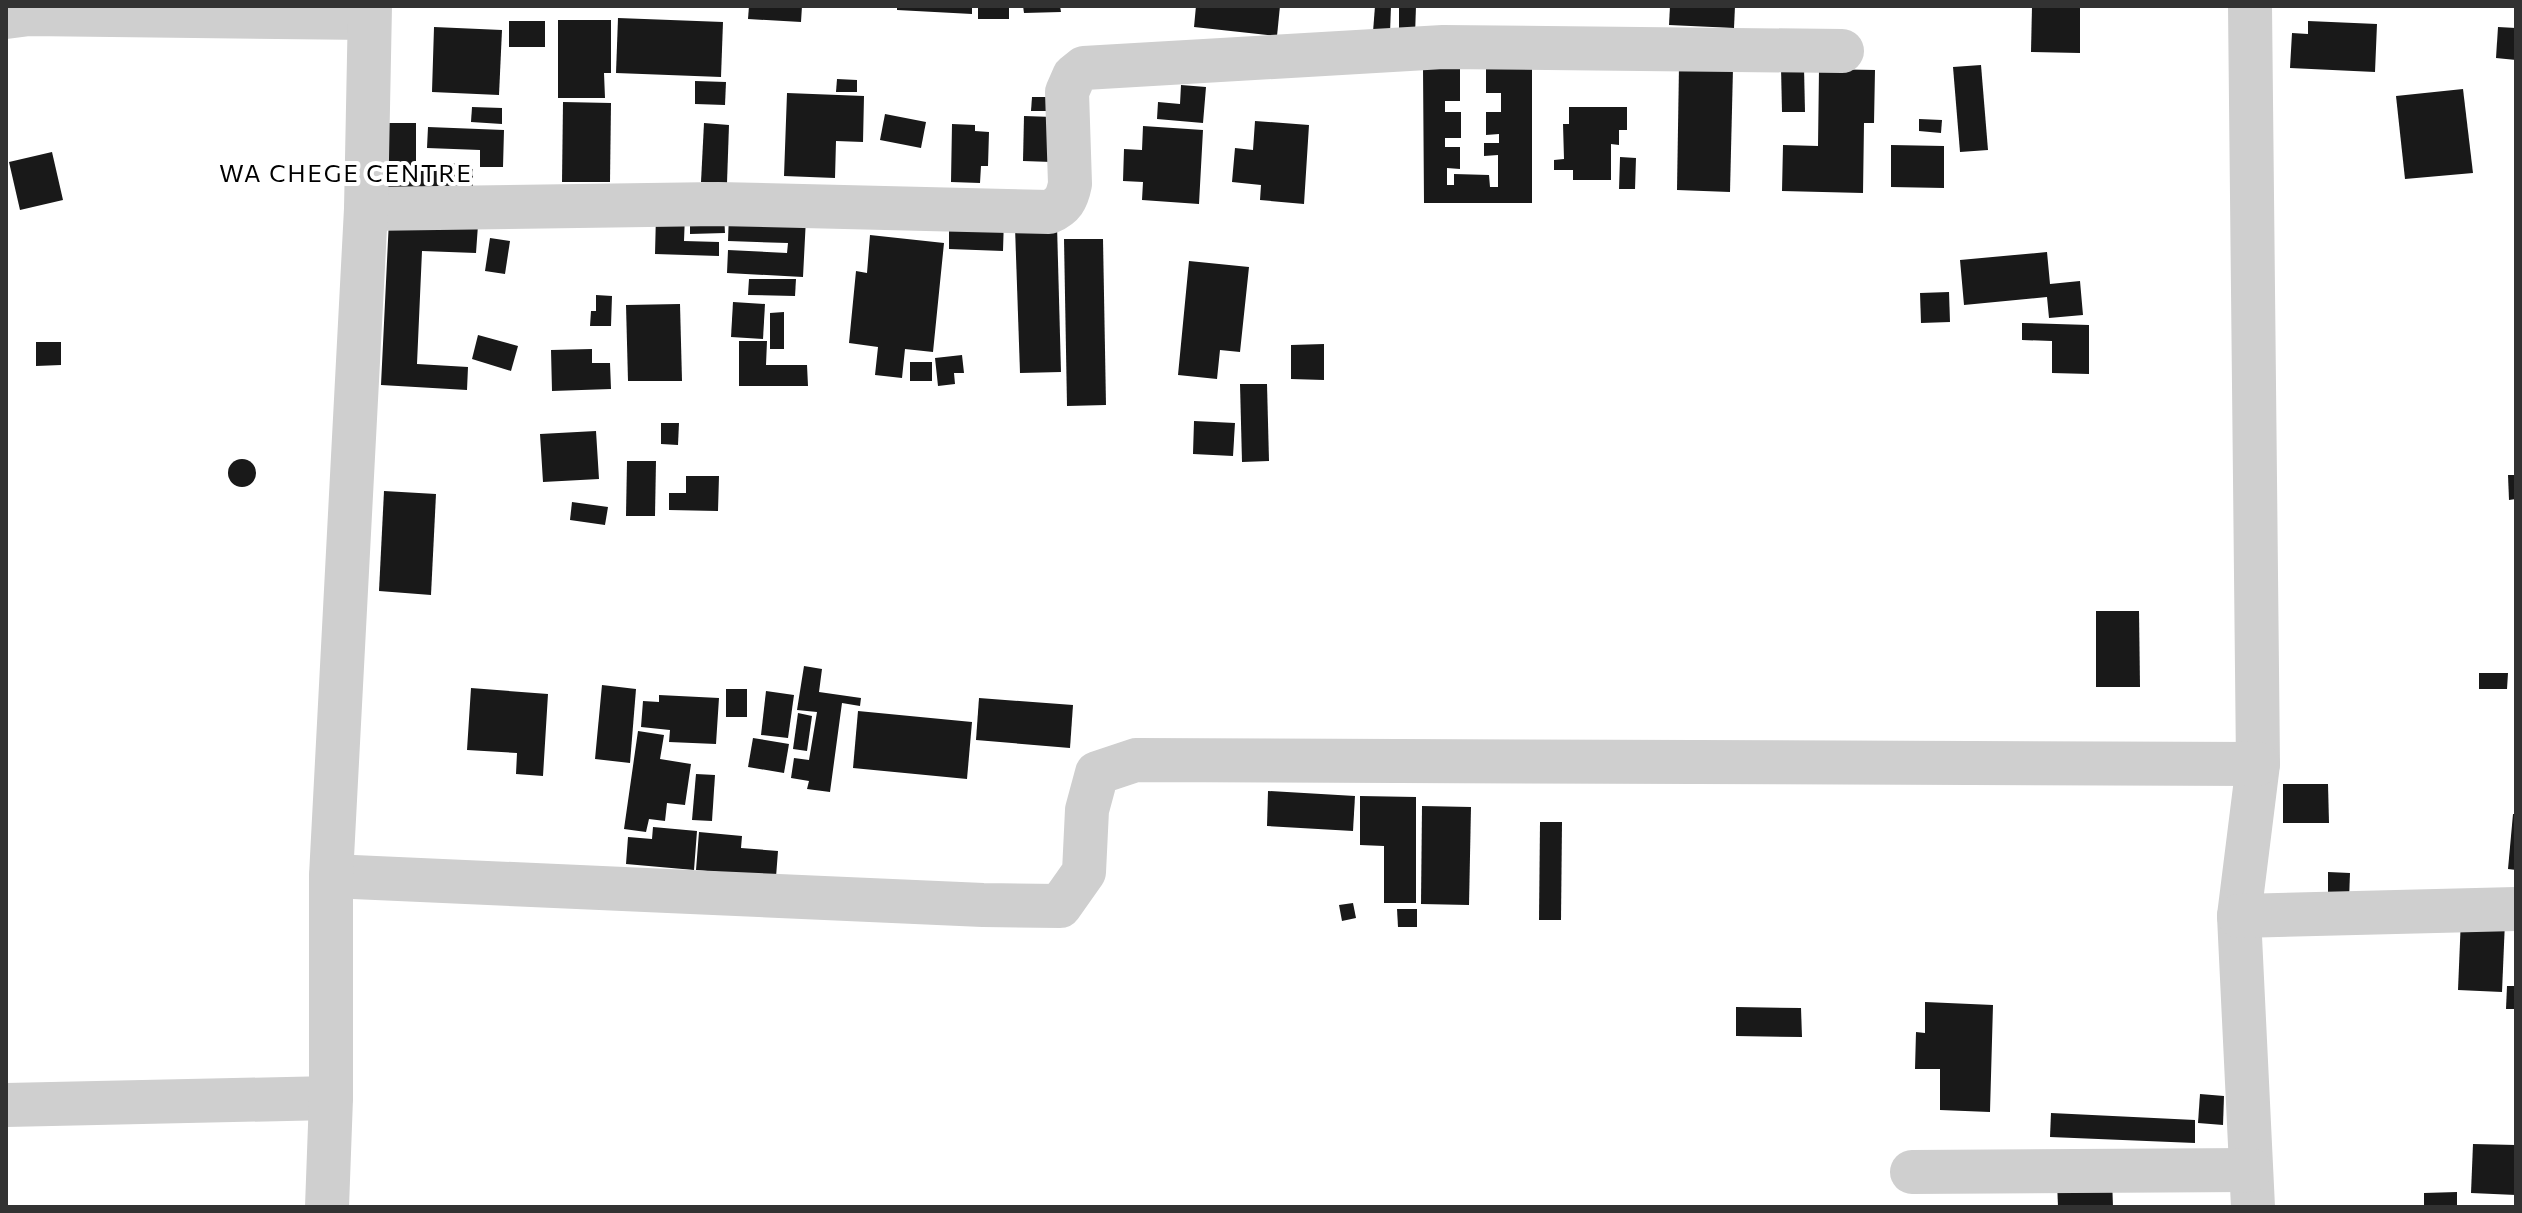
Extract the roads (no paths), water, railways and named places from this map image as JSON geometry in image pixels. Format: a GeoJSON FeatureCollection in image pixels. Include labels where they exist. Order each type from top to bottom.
{"type":"FeatureCollection","features":[{"type":"Feature","properties":{"kind":"street"},"geometry":{"type":"LineString","coordinates":[[1912,1172],[2252,1188],[2239,916],[2258,764],[2250,6]]}},
{"type":"Feature","properties":{"kind":"street"},"geometry":{"type":"LineString","coordinates":[[6,17],[29,14],[370,12],[366,209],[331,876],[331,1098],[327,1207]]}},
{"type":"Feature","properties":{"kind":"street"},"geometry":{"type":"LineString","coordinates":[[366,209],[718,204],[1049,212],[1060,207],[1068,196],[1067,92],[1074,76],[1084,68],[1443,47],[1842,51]]}},
{"type":"Feature","properties":{"kind":"street"},"geometry":{"type":"LineString","coordinates":[[331,876],[1060,906],[1084,872],[1087,810],[1097,773],[1136,760],[2258,764]]}},
{"type":"Feature","properties":{"kind":"street"},"geometry":{"type":"LineString","coordinates":[[2239,916],[2516,909]]}},
{"type":"Feature","properties":{"kind":"street"},"geometry":{"type":"LineString","coordinates":[[6,1105],[331,1098]]}},
{"type":"Feature","properties":{"kind":"district","name":"WA CHEGE CENTRE"},"geometry":{"type":"Point","coordinates":[346,174]}}]}
